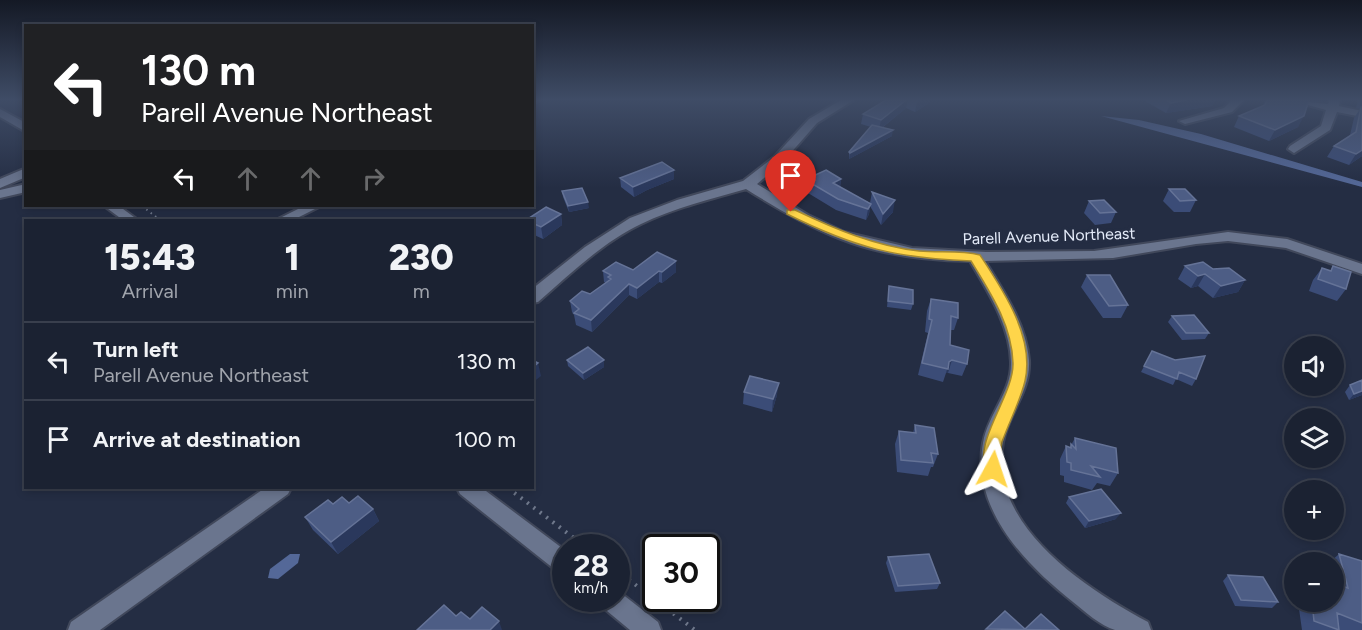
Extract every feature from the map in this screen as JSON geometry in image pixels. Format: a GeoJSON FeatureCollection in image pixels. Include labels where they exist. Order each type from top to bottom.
{"type":"FeatureCollection","features":[{"type":"Feature","properties":{"kind":"street"},"geometry":{"type":"LineString","coordinates":[[534,296],[590,250],[635,221],[682,203],[748,184],[778,160],[805,129]]}},
{"type":"Feature","properties":{"kind":"street"},"geometry":{"type":"LineString","coordinates":[[1294,150],[1324,129]]}},
{"type":"Feature","properties":{"kind":"street"},"geometry":{"type":"LineString","coordinates":[[0,184],[24,173]]}},
{"type":"Feature","properties":{"kind":"street","name":"Parell Avenue Northeast"},"geometry":{"type":"LineString","coordinates":[[748,184],[791,212],[859,242],[919,255],[975,257],[1111,254],[1226,237],[1284,243],[1362,269]]}},
{"type":"Feature","properties":{"kind":"street"},"geometry":{"type":"LineString","coordinates":[[0,194],[24,188]]}},
{"type":"Feature","properties":{"kind":"street"},"geometry":{"type":"LineString","coordinates":[[112,207],[130,219]]}},
{"type":"Feature","properties":{"kind":"street"},"geometry":{"type":"LineString","coordinates":[[285,219],[312,207]]}},
{"type":"Feature","properties":{"kind":"street"},"geometry":{"type":"LineString","coordinates":[[975,257],[1000,298],[1012,325],[1020,363],[1017,383],[993,445],[993,469],[1002,503],[1011,522],[1025,542],[1053,572],[1076,593],[1139,630]]}},
{"type":"Feature","properties":{"kind":"street"},"geometry":{"type":"LineString","coordinates":[[80,630],[280,489]]}},
{"type":"Feature","properties":{"kind":"street"},"geometry":{"type":"LineString","coordinates":[[468,489],[552,554]]}},
{"type":"Feature","properties":{"kind":"street"},"geometry":{"type":"LineString","coordinates":[[626,612],[649,630]]}},
{"type":"Feature","properties":{"kind":"path"},"geometry":{"type":"LineString","coordinates":[[143,207],[159,219]]}},
{"type":"Feature","properties":{"kind":"path"},"geometry":{"type":"LineString","coordinates":[[509,489],[569,534]]}},
{"type":"Feature","properties":{"kind":"path"},"geometry":{"type":"LineString","coordinates":[[630,581],[695,630]]}},
{"type":"Feature","properties":{"kind":"water"},"geometry":{"type":"Polygon","coordinates":[[[1150,129],[1181,129],[1201,134],[1362,182],[1362,187],[1150,129]]]}},
{"type":"Feature","properties":{"kind":"water"},"geometry":{"type":"Polygon","coordinates":[[[290,554],[300,554],[298,563],[278,579],[268,578],[270,569],[290,554]]]}},
{"type":"Feature","properties":{"kind":"building"},"geometry":{"type":"Polygon","coordinates":[[[868,129],[893,130],[850,153],[868,129]]]}},
{"type":"Feature","properties":{"kind":"building"},"geometry":{"type":"Polygon","coordinates":[[[1357,129],[1362,129],[1362,150],[1356,154],[1334,146],[1357,129]]]}},
{"type":"Feature","properties":{"kind":"building"},"geometry":{"type":"Polygon","coordinates":[[[662,162],[674,170],[633,187],[620,178],[662,162]]]}},
{"type":"Feature","properties":{"kind":"building"},"geometry":{"type":"Polygon","coordinates":[[[826,170],[841,179],[833,183],[871,204],[868,209],[838,199],[809,182],[815,180],[811,177],[826,170]]]}},
{"type":"Feature","properties":{"kind":"building"},"geometry":{"type":"Polygon","coordinates":[[[582,188],[588,202],[568,206],[562,191],[582,188]]]}},
{"type":"Feature","properties":{"kind":"building"},"geometry":{"type":"Polygon","coordinates":[[[1169,189],[1185,189],[1196,200],[1180,201],[1169,189]]]}},
{"type":"Feature","properties":{"kind":"building"},"geometry":{"type":"Polygon","coordinates":[[[872,192],[895,200],[883,214],[872,192]]]}},
{"type":"Feature","properties":{"kind":"building"},"geometry":{"type":"Polygon","coordinates":[[[1104,200],[1116,212],[1100,213],[1089,201],[1104,200]]]}},
{"type":"Feature","properties":{"kind":"building"},"geometry":{"type":"Polygon","coordinates":[[[546,207],[561,214],[541,227],[534,224],[534,219],[528,219],[546,207]]]}},
{"type":"Feature","properties":{"kind":"building"},"geometry":{"type":"Polygon","coordinates":[[[657,252],[676,261],[637,288],[629,284],[591,320],[574,313],[579,309],[570,301],[582,291],[590,294],[611,279],[608,277],[611,275],[603,271],[616,262],[633,270],[657,252]]]}},
{"type":"Feature","properties":{"kind":"building"},"geometry":{"type":"Polygon","coordinates":[[[1203,262],[1213,269],[1229,268],[1245,280],[1221,286],[1205,274],[1198,276],[1185,266],[1203,262]]]}},
{"type":"Feature","properties":{"kind":"building"},"geometry":{"type":"Polygon","coordinates":[[[1333,266],[1351,272],[1346,289],[1318,279],[1322,268],[1331,271],[1333,266]]]}},
{"type":"Feature","properties":{"kind":"building"},"geometry":{"type":"Polygon","coordinates":[[[1087,275],[1110,275],[1128,305],[1109,306],[1087,275]]]}},
{"type":"Feature","properties":{"kind":"building"},"geometry":{"type":"Polygon","coordinates":[[[889,286],[913,290],[913,304],[888,301],[889,286]]]}},
{"type":"Feature","properties":{"kind":"building"},"geometry":{"type":"Polygon","coordinates":[[[931,299],[958,303],[958,318],[951,316],[950,345],[969,350],[967,364],[952,360],[949,362],[948,369],[922,363],[932,320],[929,319],[931,299]]]}},
{"type":"Feature","properties":{"kind":"building"},"geometry":{"type":"Polygon","coordinates":[[[1194,315],[1209,333],[1186,333],[1172,316],[1194,315]]]}},
{"type":"Feature","properties":{"kind":"building"},"geometry":{"type":"Polygon","coordinates":[[[588,347],[604,360],[583,373],[567,360],[588,347]]]}},
{"type":"Feature","properties":{"kind":"building"},"geometry":{"type":"Polygon","coordinates":[[[1152,351],[1175,360],[1205,356],[1196,379],[1179,372],[1177,379],[1144,366],[1152,351]]]}},
{"type":"Feature","properties":{"kind":"building"},"geometry":{"type":"Polygon","coordinates":[[[750,376],[779,383],[773,399],[744,392],[750,376]]]}},
{"type":"Feature","properties":{"kind":"building"},"geometry":{"type":"Polygon","coordinates":[[[1362,380],[1362,391],[1354,394],[1350,385],[1362,380]]]}},
{"type":"Feature","properties":{"kind":"building"},"geometry":{"type":"Polygon","coordinates":[[[915,425],[934,428],[938,454],[931,453],[933,463],[901,460],[899,431],[916,433],[915,425]]]}},
{"type":"Feature","properties":{"kind":"building"},"geometry":{"type":"Polygon","coordinates":[[[1075,438],[1116,448],[1118,473],[1091,466],[1100,477],[1071,470],[1071,463],[1067,462],[1066,446],[1071,448],[1071,444],[1076,449],[1075,438]]]}},
{"type":"Feature","properties":{"kind":"building"},"geometry":{"type":"Polygon","coordinates":[[[1101,489],[1121,513],[1089,521],[1069,497],[1101,489]]]}},
{"type":"Feature","properties":{"kind":"building"},"geometry":{"type":"Polygon","coordinates":[[[358,496],[373,509],[331,542],[305,517],[328,500],[333,504],[342,497],[349,503],[358,496]]]}},
{"type":"Feature","properties":{"kind":"building"},"geometry":{"type":"Polygon","coordinates":[[[929,554],[940,583],[898,586],[888,557],[929,554]]]}},
{"type":"Feature","properties":{"kind":"building"},"geometry":{"type":"Polygon","coordinates":[[[1344,556],[1362,561],[1362,623],[1337,613],[1339,630],[1314,621],[1313,612],[1344,612],[1344,587],[1348,588],[1344,573],[1344,556]]]}},
{"type":"Feature","properties":{"kind":"building"},"geometry":{"type":"Polygon","coordinates":[[[1228,575],[1263,577],[1278,602],[1241,600],[1228,575]]]}},
{"type":"Feature","properties":{"kind":"building"},"geometry":{"type":"Polygon","coordinates":[[[444,605],[456,616],[461,612],[470,619],[482,607],[499,621],[490,630],[417,630],[444,605]]]}},
{"type":"Feature","properties":{"kind":"building"},"geometry":{"type":"Polygon","coordinates":[[[1005,611],[1025,629],[1041,614],[1059,630],[986,629],[1005,611]]]}},
{"type":"Feature","properties":{"kind":"route"},"geometry":{"type":"LineString","coordinates":[[791,212],[836,234],[887,250],[919,255],[975,257],[1000,298],[1012,325],[1020,363],[1011,402],[993,445],[993,469]]}}]}
